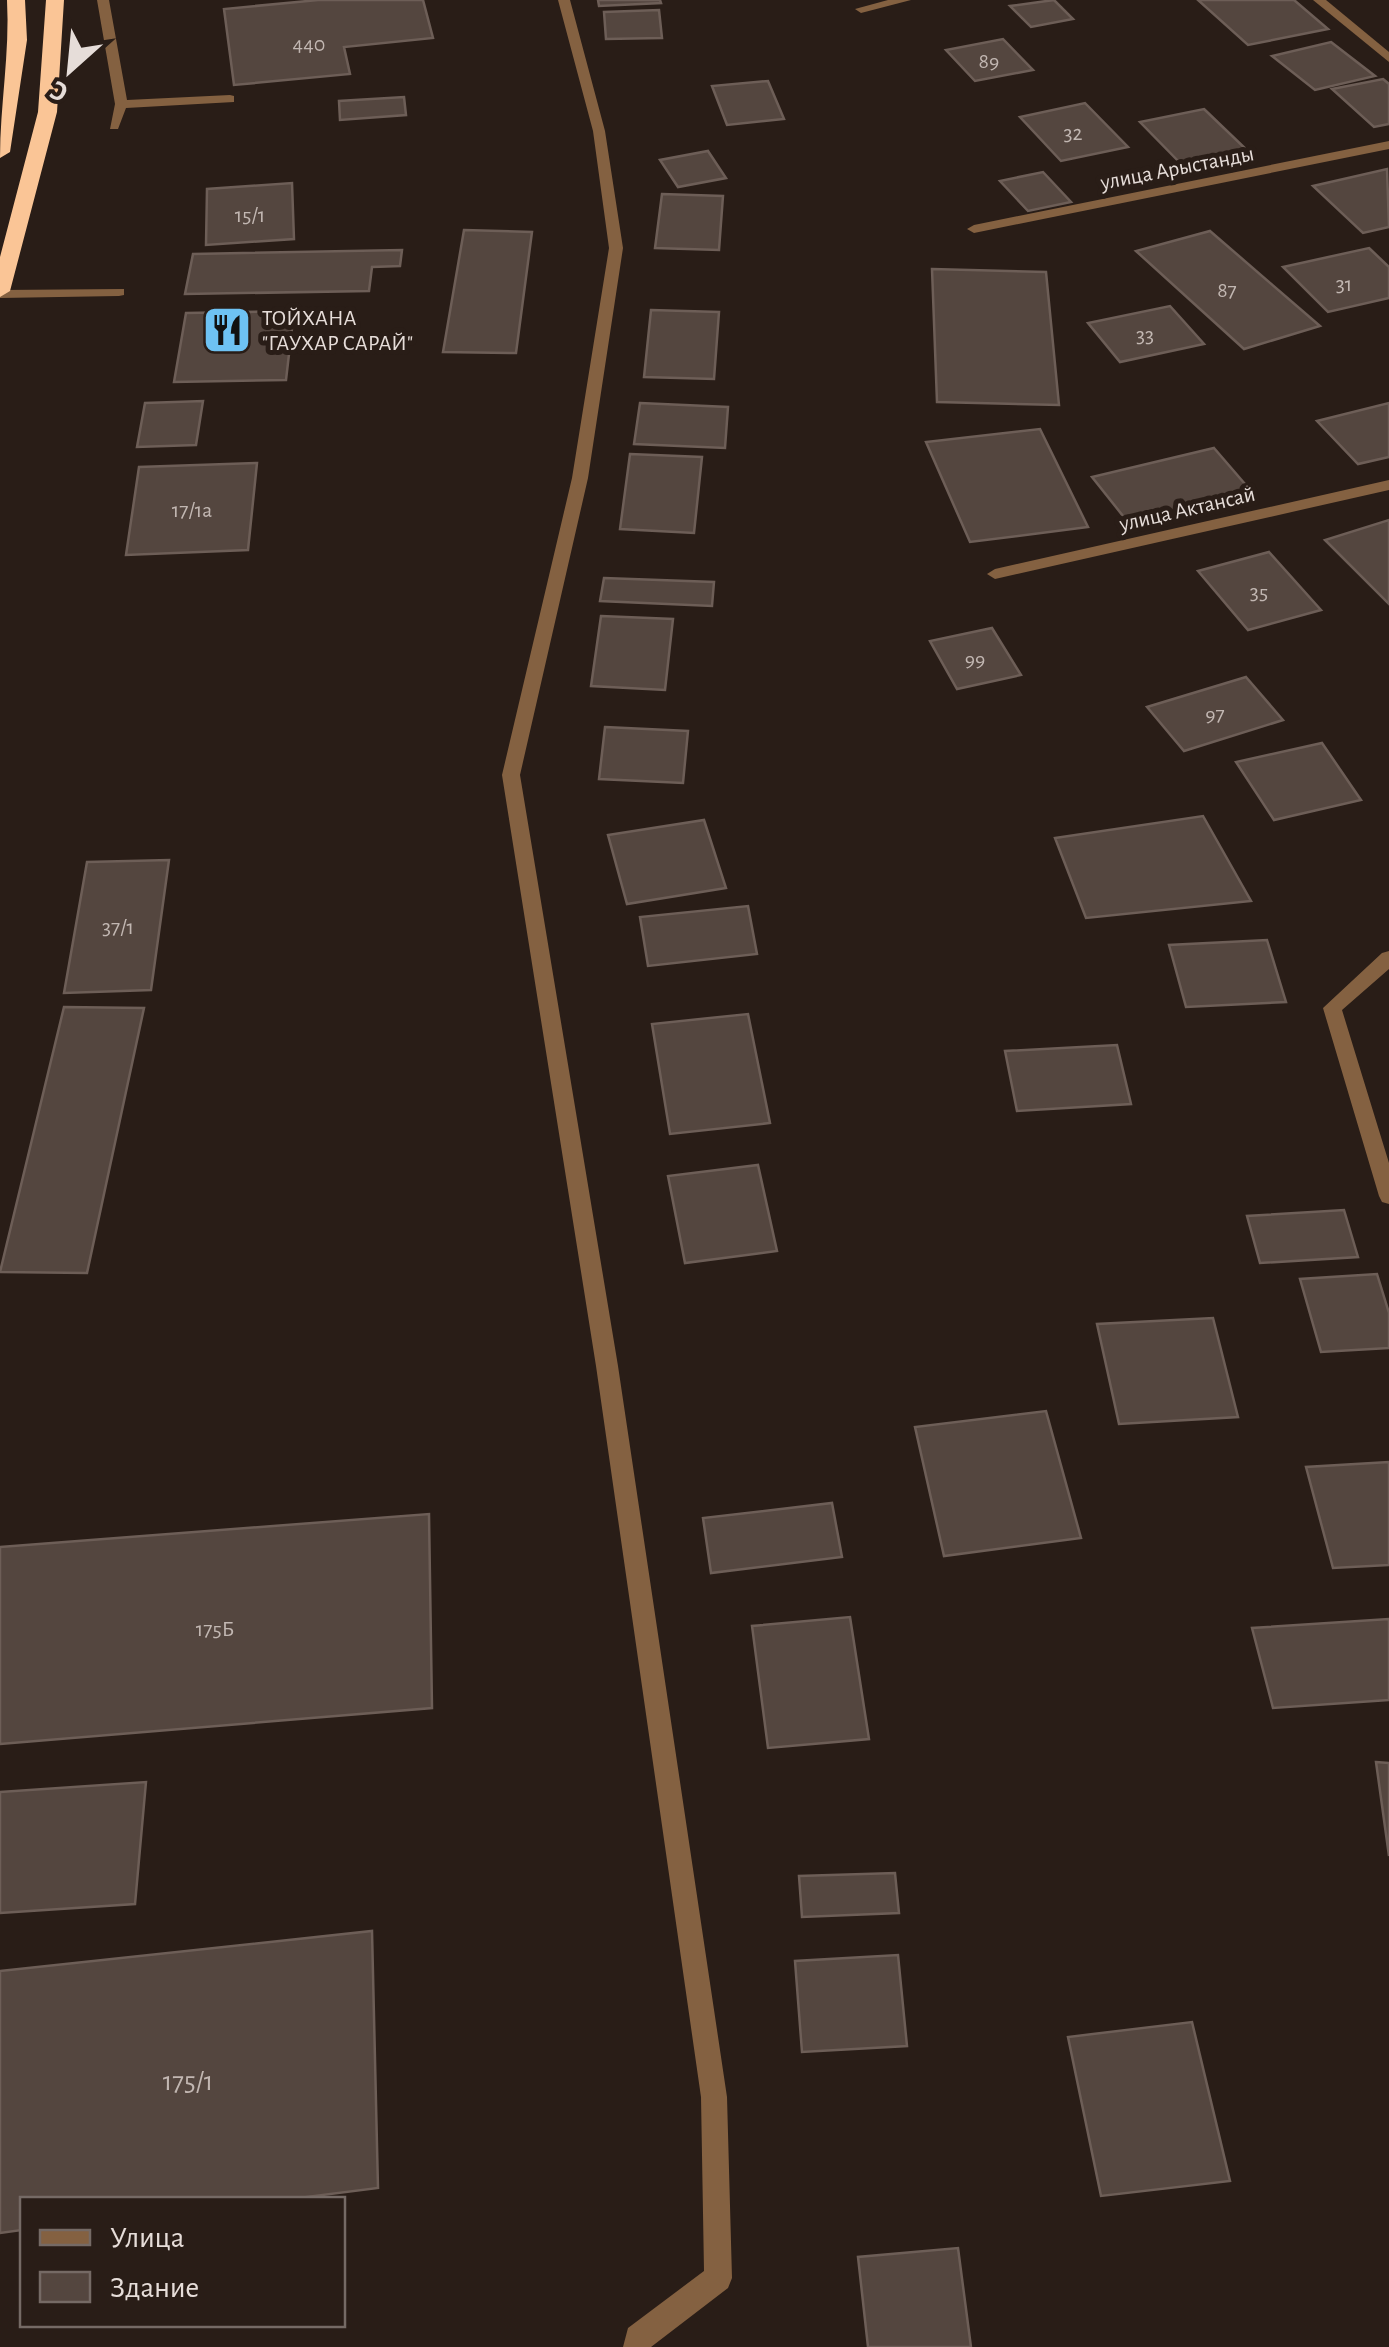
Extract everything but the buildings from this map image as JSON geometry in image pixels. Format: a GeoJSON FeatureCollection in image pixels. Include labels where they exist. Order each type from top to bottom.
{"type":"FeatureCollection","features":[{"type":"Feature","properties":{"kind":"highway"},"geometry":{"type":"LineString","coordinates":[[0,152],[18,40],[16,0]]}},
{"type":"Feature","properties":{"kind":"highway"},"geometry":{"type":"LineString","coordinates":[[0,293],[45,142],[57,37],[55,0]]}},
{"type":"Feature","properties":{"kind":"street"},"geometry":{"type":"LineString","coordinates":[[103,0],[121,104],[114,126]]}},
{"type":"Feature","properties":{"kind":"street"},"geometry":{"type":"LineString","coordinates":[[564,0],[599,132],[616,248],[580,478],[511,775],[608,1366],[714,2097],[718,2278],[638,2338],[637,2347]]}},
{"type":"Feature","properties":{"kind":"street"},"geometry":{"type":"LineString","coordinates":[[861,9],[905,0]]}},
{"type":"Feature","properties":{"kind":"street"},"geometry":{"type":"LineString","coordinates":[[1319,0],[1389,58]]}},
{"type":"Feature","properties":{"kind":"street"},"geometry":{"type":"LineString","coordinates":[[121,104],[230,99]]}},
{"type":"Feature","properties":{"kind":"street","name":"улица Арыстанды"},"geometry":{"type":"LineString","coordinates":[[974,229],[1389,145]]}},
{"type":"Feature","properties":{"kind":"street"},"geometry":{"type":"LineString","coordinates":[[0,293],[119,292]]}},
{"type":"Feature","properties":{"kind":"street","name":"улица Актансай"},"geometry":{"type":"LineString","coordinates":[[995,574],[1389,485]]}},
{"type":"Feature","properties":{"kind":"street"},"geometry":{"type":"LineString","coordinates":[[1389,958],[1332,1008],[1389,1196]]}},
{"type":"Feature","properties":{"kind":"street"},"geometry":{"type":"LineString","coordinates":[[1366,1122],[1389,1132]]}},
{"type":"Feature","properties":{"kind":"place","name":"ТОЙХАНА \"ГАУХАР САРАЙ\""},"geometry":{"type":"Point","coordinates":[227,330]}}]}
